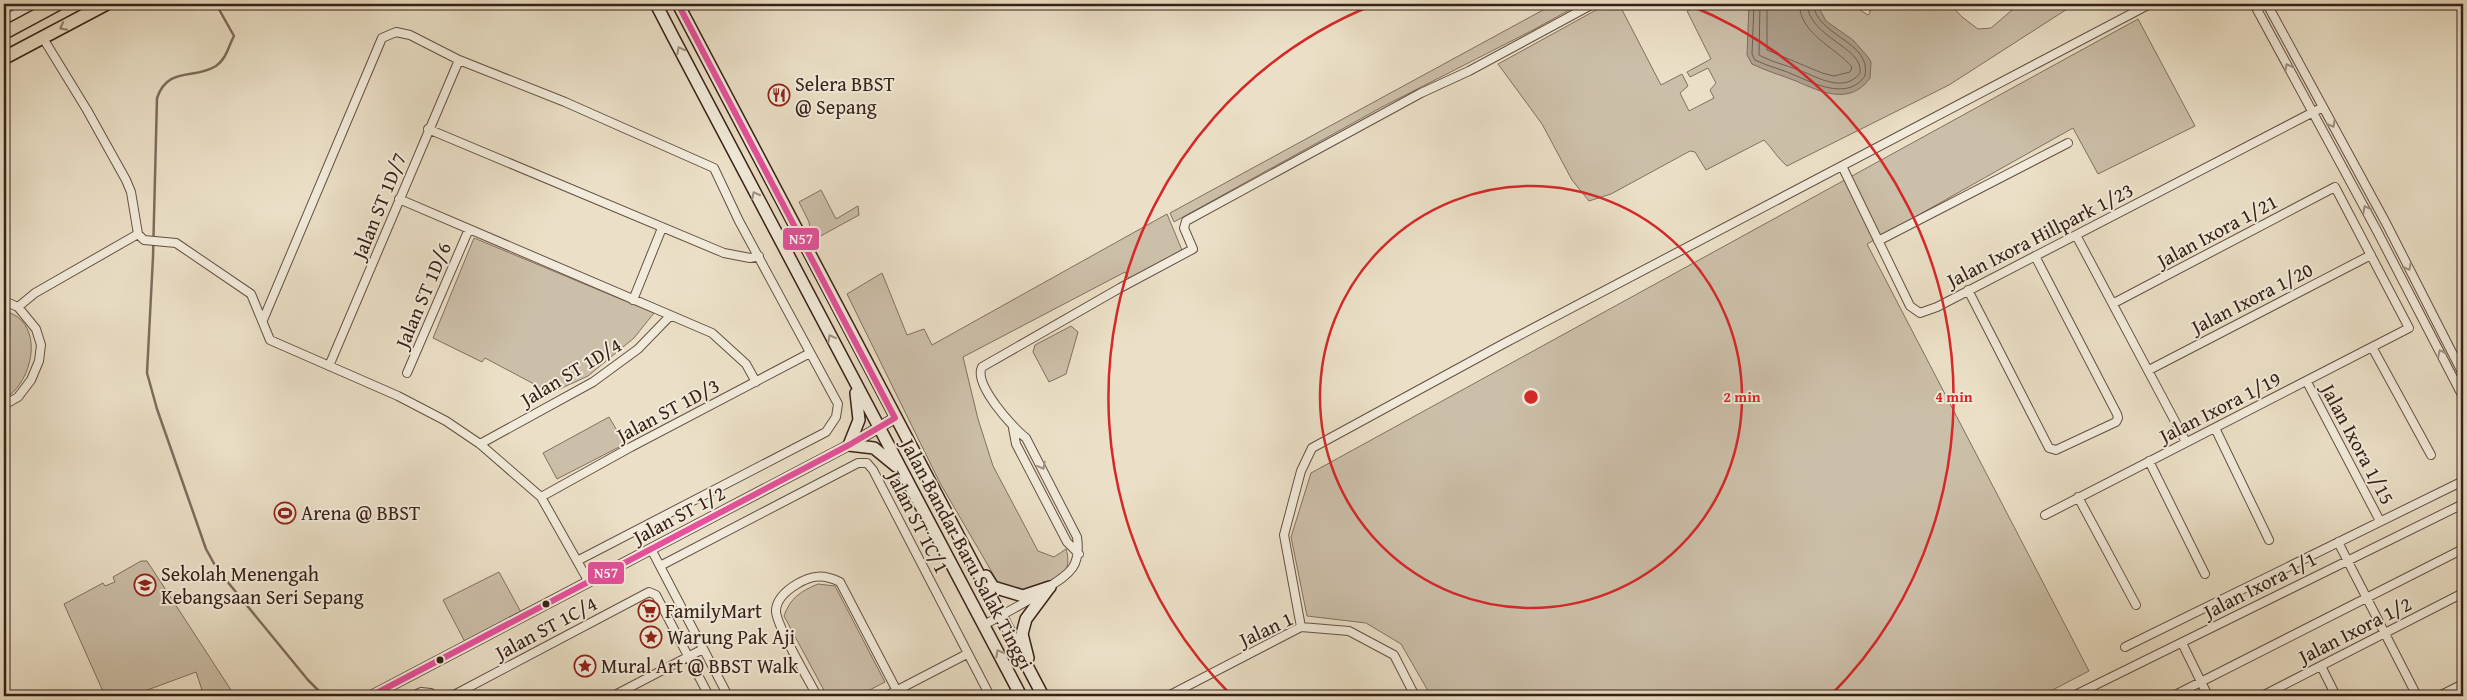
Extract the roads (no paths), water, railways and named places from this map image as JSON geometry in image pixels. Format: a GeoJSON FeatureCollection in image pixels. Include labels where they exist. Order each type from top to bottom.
{"type":"FeatureCollection","features":[{"type":"Feature","properties":{"kind":"main road"},"geometry":{"type":"LineString","coordinates":[[4,33],[58,4]]}},
{"type":"Feature","properties":{"kind":"main road"},"geometry":{"type":"LineString","coordinates":[[4,58],[106,4]]}},
{"type":"Feature","properties":{"kind":"main road","name":"Jalan Bandar Baru Salak Tinggi"},"geometry":{"type":"LineString","coordinates":[[656,4],[1021,696]]}},
{"type":"Feature","properties":{"kind":"main road","name":"Jalan Bandar Baru Salak Tinggi"},"geometry":{"type":"LineString","coordinates":[[678,4],[1043,696]]}},
{"type":"Feature","properties":{"kind":"main road"},"geometry":{"type":"LineString","coordinates":[[854,381],[859,420],[848,445],[874,448],[888,458],[907,478]]}},
{"type":"Feature","properties":{"kind":"main road"},"geometry":{"type":"LineString","coordinates":[[950,520],[993,587],[1023,596],[1050,587]]}},
{"type":"Feature","properties":{"kind":"main road"},"geometry":{"type":"LineString","coordinates":[[1031,671],[1022,634],[1030,611],[1050,587]]}},
{"type":"Feature","properties":{"kind":"street"},"geometry":{"type":"LineString","coordinates":[[4,20],[34,4]]}},
{"type":"Feature","properties":{"kind":"street"},"geometry":{"type":"LineString","coordinates":[[984,625],[1050,587],[1070,573],[1079,554],[1077,537],[1048,477],[1026,438],[1013,428],[997,408],[980,376],[982,367],[1120,288],[1193,249],[1184,228],[1186,221],[1421,93],[1468,71],[1593,4]]}},
{"type":"Feature","properties":{"kind":"street"},"geometry":{"type":"LineString","coordinates":[[1301,627],[1284,535],[1301,471],[1312,448],[1511,340],[2150,4]]}},
{"type":"Feature","properties":{"kind":"street"},"geometry":{"type":"LineString","coordinates":[[2254,4],[2463,397]]}},
{"type":"Feature","properties":{"kind":"street"},"geometry":{"type":"LineString","coordinates":[[2267,4],[2463,374]]}},
{"type":"Feature","properties":{"kind":"street"},"geometry":{"type":"LineString","coordinates":[[263,320],[382,38],[396,32],[410,36],[459,60],[565,102],[714,168],[810,354],[838,404],[836,417],[826,432],[577,561]]}},
{"type":"Feature","properties":{"kind":"street"},"geometry":{"type":"LineString","coordinates":[[46,43],[87,110],[126,180],[131,192],[138,234],[144,240],[176,243],[206,261],[251,294],[263,320],[267,337],[270,340],[398,396],[446,421],[480,444],[541,497],[589,582]]}},
{"type":"Feature","properties":{"kind":"street","name":"Jalan ST 1D/7"},"geometry":{"type":"LineString","coordinates":[[329,366],[428,129],[459,60]]}},
{"type":"Feature","properties":{"kind":"street","name":"Jalan Ixora Hillpark 1/23"},"geometry":{"type":"LineString","coordinates":[[1842,166],[1910,306],[1920,313],[1928,312],[2323,107]]}},
{"type":"Feature","properties":{"kind":"street"},"geometry":{"type":"LineString","coordinates":[[428,129],[724,253],[750,258],[759,256]]}},
{"type":"Feature","properties":{"kind":"street"},"geometry":{"type":"LineString","coordinates":[[1878,241],[2068,143]]}},
{"type":"Feature","properties":{"kind":"street","name":"Jalan Ixora 1/21"},"geometry":{"type":"LineString","coordinates":[[2114,303],[2335,187],[2371,255]]}},
{"type":"Feature","properties":{"kind":"street"},"geometry":{"type":"LineString","coordinates":[[400,199],[712,333],[746,364],[756,382]]}},
{"type":"Feature","properties":{"kind":"street"},"geometry":{"type":"LineString","coordinates":[[633,300],[662,228]]}},
{"type":"Feature","properties":{"kind":"street","name":"Jalan ST 1D/6"},"geometry":{"type":"LineString","coordinates":[[407,373],[469,230]]}},
{"type":"Feature","properties":{"kind":"street"},"geometry":{"type":"LineString","coordinates":[[18,307],[35,293],[138,234]]}},
{"type":"Feature","properties":{"kind":"street"},"geometry":{"type":"LineString","coordinates":[[2076,235],[2114,303],[2186,442]]}},
{"type":"Feature","properties":{"kind":"street","name":"Jalan Ixora 1/19"},"geometry":{"type":"LineString","coordinates":[[2045,515],[2409,328],[2371,255]]}},
{"type":"Feature","properties":{"kind":"street","name":"Jalan Ixora 1/20"},"geometry":{"type":"LineString","coordinates":[[2149,370],[2371,255]]}},
{"type":"Feature","properties":{"kind":"street"},"geometry":{"type":"LineString","coordinates":[[1968,290],[2049,448],[2056,450],[2116,422],[2117,414],[2035,256]]}},
{"type":"Feature","properties":{"kind":"street"},"geometry":{"type":"LineString","coordinates":[[4,301],[18,307],[36,329],[41,345],[39,361],[32,380],[18,398],[4,405]]}},
{"type":"Feature","properties":{"kind":"street","name":"Jalan ST 1D/4"},"geometry":{"type":"LineString","coordinates":[[480,444],[593,382],[638,350],[670,316]]}},
{"type":"Feature","properties":{"kind":"street"},"geometry":{"type":"LineString","coordinates":[[2372,347],[2430,455]]}},
{"type":"Feature","properties":{"kind":"street","name":"Jalan ST 1D/3"},"geometry":{"type":"LineString","coordinates":[[541,497],[810,354]]}},
{"type":"Feature","properties":{"kind":"street","name":"Jalan Ixora 1/15"},"geometry":{"type":"LineString","coordinates":[[2307,382],[2380,521]]}},
{"type":"Feature","properties":{"kind":"street","name":"Jalan ST 1/2"},"geometry":{"type":"LineString","coordinates":[[376,695],[848,445],[895,418]]}},
{"type":"Feature","properties":{"kind":"street"},"geometry":{"type":"LineString","coordinates":[[1013,428],[1016,444],[1067,542],[1079,554]]}},
{"type":"Feature","properties":{"kind":"street"},"geometry":{"type":"LineString","coordinates":[[2215,428],[2269,540]]}},
{"type":"Feature","properties":{"kind":"street"},"geometry":{"type":"LineString","coordinates":[[2148,461],[2205,574]]}},
{"type":"Feature","properties":{"kind":"street","name":"Jalan ST 1C/1"},"geometry":{"type":"LineString","coordinates":[[660,566],[858,463],[867,463],[873,470],[990,696]]}},
{"type":"Feature","properties":{"kind":"street"},"geometry":{"type":"LineString","coordinates":[[2125,647],[2463,481]]}},
{"type":"Feature","properties":{"kind":"street"},"geometry":{"type":"LineString","coordinates":[[2078,497],[2136,604]]}},
{"type":"Feature","properties":{"kind":"street","name":"Jalan Ixora 1/1"},"geometry":{"type":"LineString","coordinates":[[2073,696],[2463,504]]}},
{"type":"Feature","properties":{"kind":"street"},"geometry":{"type":"LineString","coordinates":[[2338,542],[2417,696]]}},
{"type":"Feature","properties":{"kind":"street"},"geometry":{"type":"LineString","coordinates":[[651,549],[728,696]]}},
{"type":"Feature","properties":{"kind":"street"},"geometry":{"type":"LineString","coordinates":[[2173,696],[2463,549]]}},
{"type":"Feature","properties":{"kind":"street"},"geometry":{"type":"LineString","coordinates":[[818,696],[781,627],[776,611],[780,598],[788,590],[816,576],[827,576],[840,582],[897,691]]}},
{"type":"Feature","properties":{"kind":"street","name":"Jalan ST 1C/4"},"geometry":{"type":"LineString","coordinates":[[456,695],[649,592],[656,595],[688,657]]}},
{"type":"Feature","properties":{"kind":"street","name":"Jalan Ixora 1/2"},"geometry":{"type":"LineString","coordinates":[[2262,696],[2463,593]]}},
{"type":"Feature","properties":{"kind":"street","name":"Jalan 1"},"geometry":{"type":"LineString","coordinates":[[1168,696],[1301,627],[1349,631],[1394,655],[1415,696]]}},
{"type":"Feature","properties":{"kind":"street"},"geometry":{"type":"LineString","coordinates":[[2182,643],[2208,696]]}},
{"type":"Feature","properties":{"kind":"street"},"geometry":{"type":"LineString","coordinates":[[618,695],[703,649]]}},
{"type":"Feature","properties":{"kind":"street"},"geometry":{"type":"LineString","coordinates":[[886,696],[967,654]]}},
{"type":"Feature","properties":{"kind":"street"},"geometry":{"type":"LineString","coordinates":[[688,657],[709,696]]}},
{"type":"Feature","properties":{"kind":"street"},"geometry":{"type":"LineString","coordinates":[[2321,666],[2336,696]]}},
{"type":"Feature","properties":{"kind":"street"},"geometry":{"type":"LineString","coordinates":[[2439,696],[2463,684]]}},
{"type":"Feature","properties":{"kind":"street"},"geometry":{"type":"LineString","coordinates":[[1184,688],[1189,696]]}},
{"type":"Feature","properties":{"kind":"street"},"geometry":{"type":"LineString","coordinates":[[412,696],[421,692],[430,693],[434,696]]}},
{"type":"Feature","properties":{"kind":"water"},"geometry":{"type":"Polygon","coordinates":[[[1749,4],[1817,4],[1826,21],[1853,40],[1868,57],[1871,62],[1870,78],[1862,87],[1854,92],[1835,94],[1815,89],[1752,64],[1747,55],[1749,4]]]}},
{"type":"Feature","properties":{"kind":"waterway"},"geometry":{"type":"LineString","coordinates":[[216,4],[234,36],[225,56],[220,63],[208,70],[182,75],[168,81],[157,98],[153,257],[147,373],[157,409],[206,549],[217,569],[308,680],[324,696]]}},
{"type":"Feature","properties":{"kind":"place","name":"Selera BBST @ Sepang"},"geometry":{"type":"Point","coordinates":[779,95]}},
{"type":"Feature","properties":{"kind":"place","name":"Arena @ BBST"},"geometry":{"type":"Point","coordinates":[285,513]}},
{"type":"Feature","properties":{"kind":"place","name":"Sekolah Menengah Kebangsaan Seri Sepang"},"geometry":{"type":"Point","coordinates":[145,585]}},
{"type":"Feature","properties":{"kind":"place","name":"FamilyMart"},"geometry":{"type":"Point","coordinates":[649,611]}},
{"type":"Feature","properties":{"kind":"place","name":"Warung Pak Aji"},"geometry":{"type":"Point","coordinates":[651,637]}},
{"type":"Feature","properties":{"kind":"place","name":"Mural Art @ BBST Walk"},"geometry":{"type":"Point","coordinates":[585,666]}}]}
